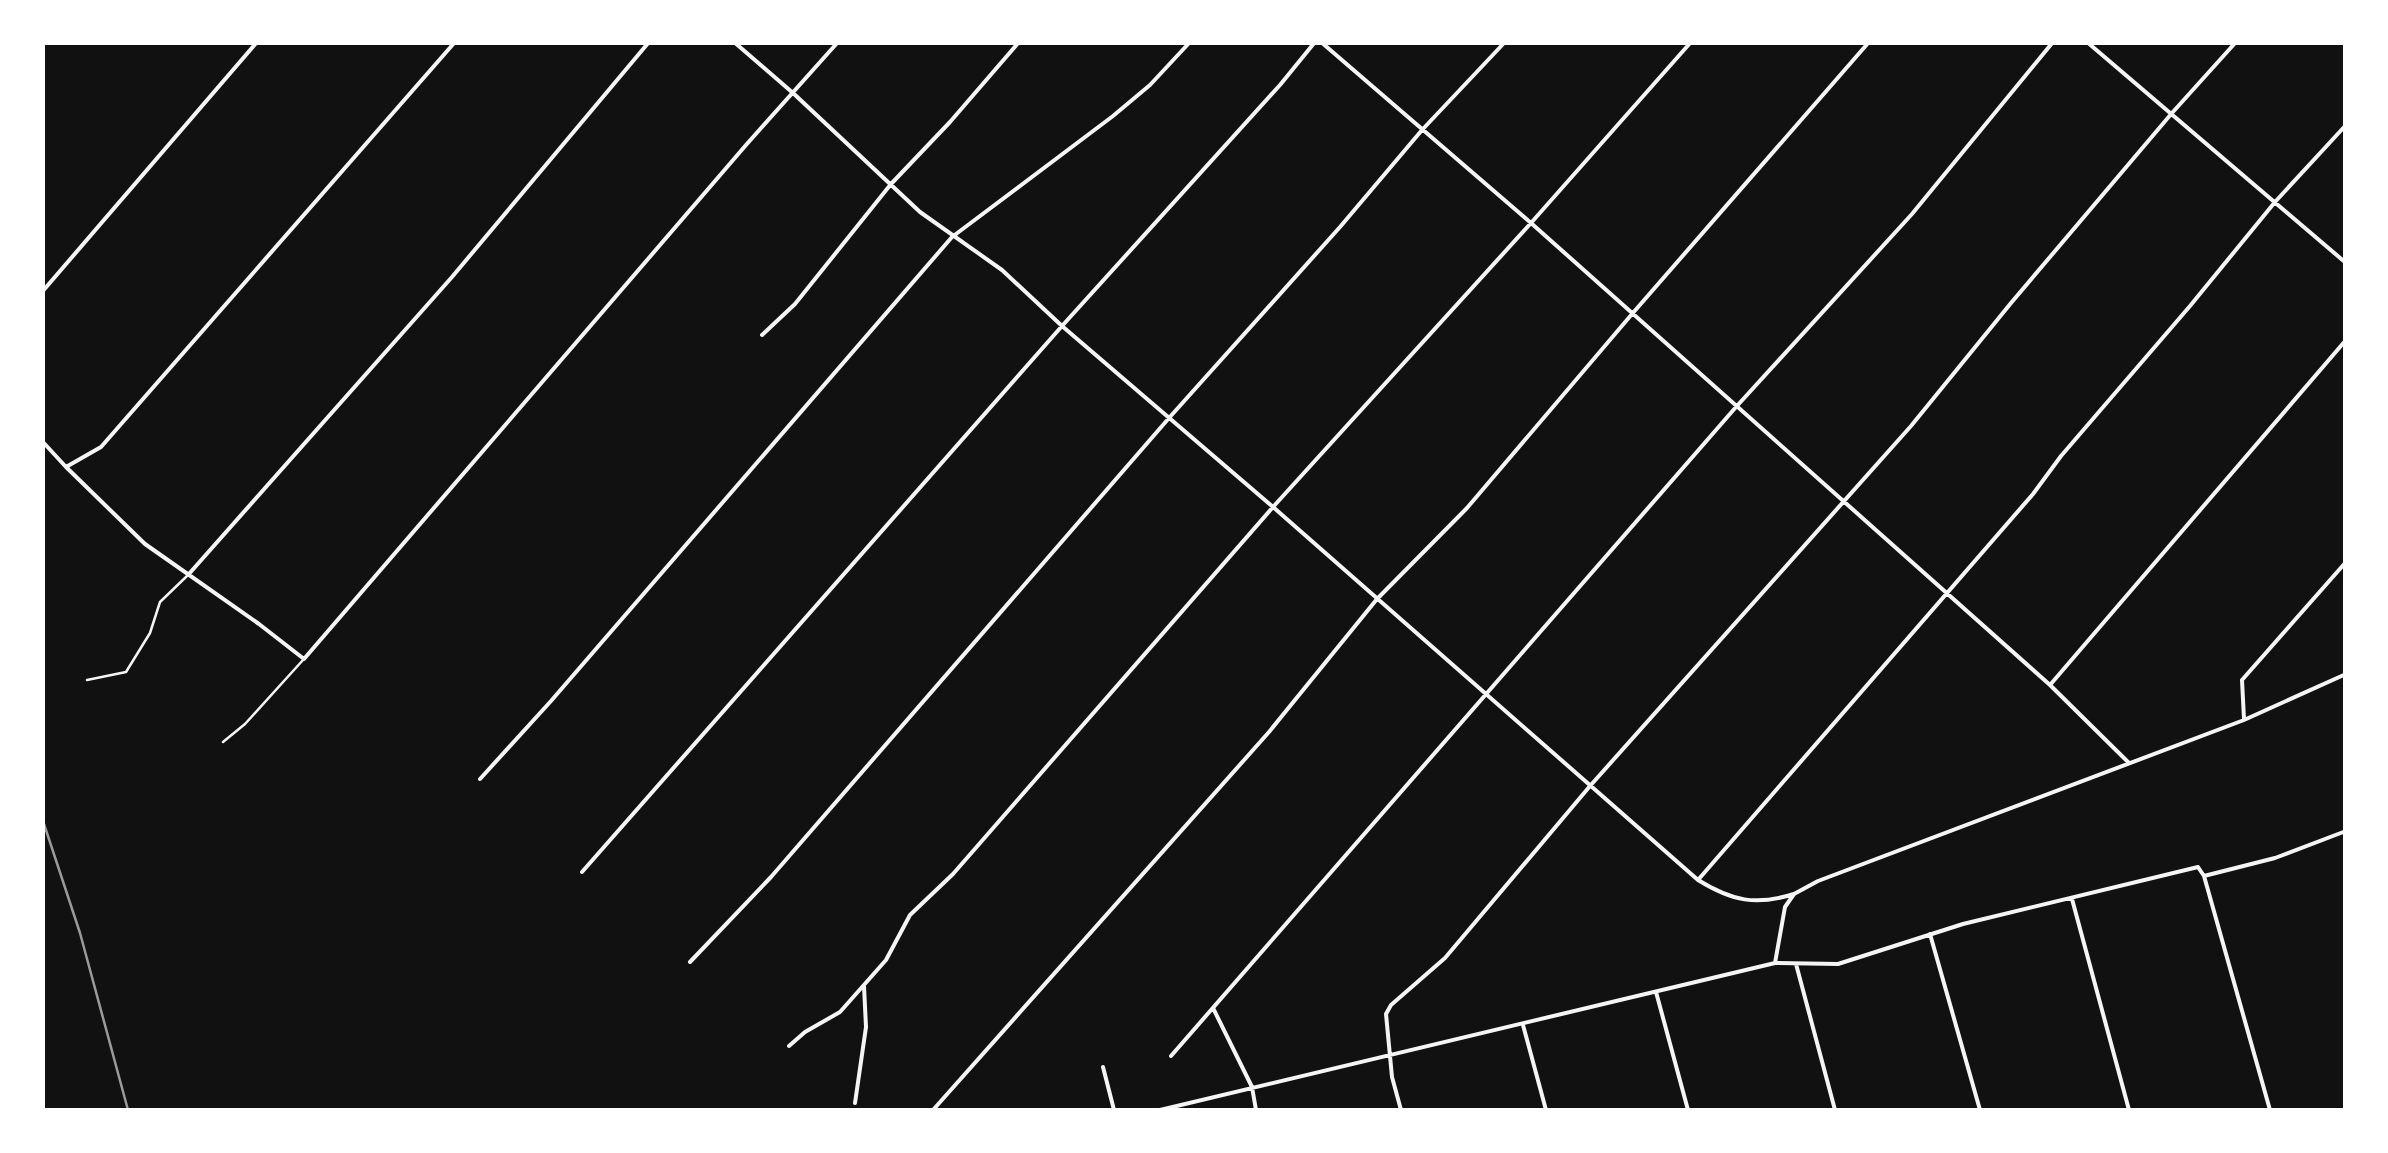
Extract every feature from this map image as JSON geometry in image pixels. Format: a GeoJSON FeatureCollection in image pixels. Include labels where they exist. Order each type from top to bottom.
{"type":"FeatureCollection","features":[{"type":"Feature","properties":{"kind":"street"},"geometry":{"type":"LineString","coordinates":[[42,292],[256,42]]}},
{"type":"Feature","properties":{"kind":"street"},"geometry":{"type":"LineString","coordinates":[[66,467],[101,447],[455,42]]}},
{"type":"Feature","properties":{"kind":"street"},"geometry":{"type":"LineString","coordinates":[[188,575],[440,290],[648,42]]}},
{"type":"Feature","properties":{"kind":"street"},"geometry":{"type":"LineString","coordinates":[[734,42],[920,212],[1002,270],[1376,600],[1698,880],[1718,893],[1738,899],[1774,900],[1794,894],[1856,865],[2244,720],[2346,674]]}},
{"type":"Feature","properties":{"kind":"street"},"geometry":{"type":"LineString","coordinates":[[42,441],[145,544],[304,659],[838,42]]}},
{"type":"Feature","properties":{"kind":"street"},"geometry":{"type":"LineString","coordinates":[[762,335],[796,304],[890,184],[1019,42]]}},
{"type":"Feature","properties":{"kind":"street"},"geometry":{"type":"LineString","coordinates":[[480,779],[952,236],[1113,116],[1150,85],[1190,42]]}},
{"type":"Feature","properties":{"kind":"street"},"geometry":{"type":"LineString","coordinates":[[582,872],[1062,326],[1318,42],[1532,223],[2050,684],[2130,763]]}},
{"type":"Feature","properties":{"kind":"street"},"geometry":{"type":"LineString","coordinates":[[690,962],[771,877],[1422,130],[1505,42]]}},
{"type":"Feature","properties":{"kind":"street"},"geometry":{"type":"LineString","coordinates":[[789,1046],[840,1012],[864,986],[886,960],[910,915],[1062,752],[1274,507],[1691,42]]}},
{"type":"Feature","properties":{"kind":"street"},"geometry":{"type":"LineString","coordinates":[[933,1110],[1269,732],[1376,600],[1467,508],[1869,42]]}},
{"type":"Feature","properties":{"kind":"street"},"geometry":{"type":"LineString","coordinates":[[1171,1056],[1736,406],[1912,214],[2053,42]]}},
{"type":"Feature","properties":{"kind":"street"},"geometry":{"type":"LineString","coordinates":[[2087,42],[2346,262]]}},
{"type":"Feature","properties":{"kind":"street"},"geometry":{"type":"LineString","coordinates":[[1401,1110],[1392,1077],[1386,1014],[1391,1005],[1445,958],[1590,786],[1911,426],[2011,303],[2236,42]]}},
{"type":"Feature","properties":{"kind":"street"},"geometry":{"type":"LineString","coordinates":[[1698,880],[2033,494],[2274,202],[2346,125]]}},
{"type":"Feature","properties":{"kind":"street"},"geometry":{"type":"LineString","coordinates":[[2050,684],[2346,340]]}},
{"type":"Feature","properties":{"kind":"street"},"geometry":{"type":"LineString","coordinates":[[2244,720],[2242,680],[2346,562]]}},
{"type":"Feature","properties":{"kind":"street"},"geometry":{"type":"LineString","coordinates":[[2204,876],[2275,858],[2346,831]]}},
{"type":"Feature","properties":{"kind":"street"},"geometry":{"type":"LineString","coordinates":[[1160,1110],[1775,963],[1838,964],[1930,934],[2198,866],[2270,1110]]}},
{"type":"Feature","properties":{"kind":"street"},"geometry":{"type":"LineString","coordinates":[[1775,963],[1785,907],[1794,894]]}},
{"type":"Feature","properties":{"kind":"street"},"geometry":{"type":"LineString","coordinates":[[2072,899],[2129,1110]]}},
{"type":"Feature","properties":{"kind":"street"},"geometry":{"type":"LineString","coordinates":[[1930,934],[1980,1110]]}},
{"type":"Feature","properties":{"kind":"street"},"geometry":{"type":"LineString","coordinates":[[1796,964],[1835,1110]]}},
{"type":"Feature","properties":{"kind":"street"},"geometry":{"type":"LineString","coordinates":[[855,1102],[866,1026],[864,986]]}},
{"type":"Feature","properties":{"kind":"street"},"geometry":{"type":"LineString","coordinates":[[1656,992],[1688,1110]]}},
{"type":"Feature","properties":{"kind":"street"},"geometry":{"type":"LineString","coordinates":[[1213,1008],[1252,1087],[1256,1110]]}},
{"type":"Feature","properties":{"kind":"street"},"geometry":{"type":"LineString","coordinates":[[1523,1025],[1546,1110]]}},
{"type":"Feature","properties":{"kind":"street"},"geometry":{"type":"LineString","coordinates":[[1103,1067],[1114,1110]]}},
{"type":"Feature","properties":{"kind":"lane"},"geometry":{"type":"LineString","coordinates":[[87,680],[126,672],[150,634],[160,602],[188,575]]}},
{"type":"Feature","properties":{"kind":"lane"},"geometry":{"type":"LineString","coordinates":[[224,742],[304,659]]}},
{"type":"Feature","properties":{"kind":"railway"},"geometry":{"type":"LineString","coordinates":[[42,818],[80,933],[128,1110]]}}]}
